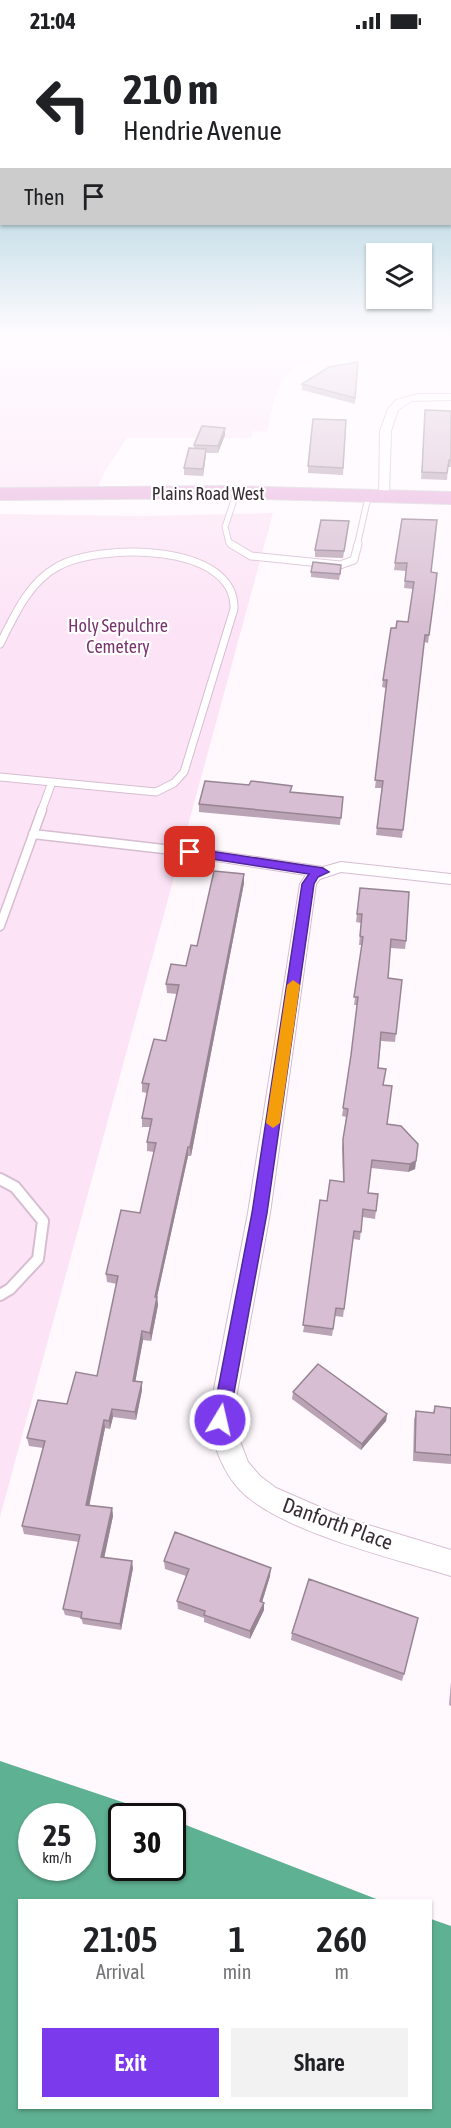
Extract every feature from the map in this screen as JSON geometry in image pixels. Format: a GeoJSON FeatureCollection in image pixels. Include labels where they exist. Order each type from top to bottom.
{"type":"FeatureCollection","features":[{"type":"Feature","properties":{"kind":"main road","name":"Plains Road West"},"geometry":{"type":"LineString","coordinates":[[0,494],[227,492],[375,499],[451,506]]}},
{"type":"Feature","properties":{"kind":"main road","name":"Plains Road West"},"geometry":{"type":"LineString","coordinates":[[0,499],[451,498]]}},
{"type":"Feature","properties":{"kind":"street"},"geometry":{"type":"LineString","coordinates":[[375,499],[384,433]]}},
{"type":"Feature","properties":{"kind":"street"},"geometry":{"type":"LineString","coordinates":[[190,852],[323,872],[340,867],[451,879]]}},
{"type":"Feature","properties":{"kind":"street","name":"Danforth Place"},"geometry":{"type":"LineString","coordinates":[[323,872],[314,875],[308,884],[260,1213],[220,1420],[228,1454],[252,1485],[287,1508],[451,1563]]}},
{"type":"Feature","properties":{"kind":"lane"},"geometry":{"type":"LineString","coordinates":[[234,500],[225,527],[229,543],[236,548],[251,556],[340,565],[354,560],[375,499]]}},
{"type":"Feature","properties":{"kind":"lane"},"geometry":{"type":"LineString","coordinates":[[0,644],[23,599],[55,567],[95,553],[124,550],[192,561],[222,576],[234,592],[234,609],[184,772],[174,783],[156,792],[0,777]]}},
{"type":"Feature","properties":{"kind":"lane"},"geometry":{"type":"LineString","coordinates":[[0,926],[52,782]]}},
{"type":"Feature","properties":{"kind":"lane"},"geometry":{"type":"LineString","coordinates":[[33,834],[190,852]]}},
{"type":"Feature","properties":{"kind":"lane"},"geometry":{"type":"LineString","coordinates":[[0,1179],[15,1187],[43,1221],[38,1259],[10,1289],[0,1295]]}},
{"type":"Feature","properties":{"kind":"green space"},"geometry":{"type":"Polygon","coordinates":[[[0,433],[252,433],[251,438],[127,438],[104,472],[96,492],[0,490],[0,433]]]}},
{"type":"Feature","properties":{"kind":"green space","name":"Holy Sepulchre Cemetery"},"geometry":{"type":"Polygon","coordinates":[[[273,513],[0,1517],[0,514],[141,516],[273,513]]]}},
{"type":"Feature","properties":{"kind":"shaded area"},"geometry":{"type":"Polygon","coordinates":[[[0,1761],[125,1803],[108,1803],[108,1881],[186,1881],[186,1825],[376,1899],[18,1899],[18,2109],[432,2109],[432,1919],[451,1926],[451,2128],[0,2128],[0,1761]]]}},
{"type":"Feature","properties":{"kind":"building"},"geometry":{"type":"Polygon","coordinates":[[[199,433],[223,433],[218,446],[194,445],[199,433]]]}},
{"type":"Feature","properties":{"kind":"building"},"geometry":{"type":"Polygon","coordinates":[[[311,433],[345,433],[343,468],[308,466],[311,433]]]}},
{"type":"Feature","properties":{"kind":"building"},"geometry":{"type":"Polygon","coordinates":[[[424,433],[451,433],[451,460],[449,460],[447,473],[422,472],[424,433]]]}},
{"type":"Feature","properties":{"kind":"building"},"geometry":{"type":"Polygon","coordinates":[[[189,448],[206,449],[203,469],[184,468],[189,448]]]}},
{"type":"Feature","properties":{"kind":"building"},"geometry":{"type":"Polygon","coordinates":[[[402,519],[437,520],[431,572],[437,573],[429,635],[425,635],[403,830],[377,828],[383,781],[375,780],[387,680],[383,680],[391,628],[396,628],[397,621],[408,622],[414,582],[405,581],[407,563],[395,563],[402,519]]]}},
{"type":"Feature","properties":{"kind":"building"},"geometry":{"type":"Polygon","coordinates":[[[321,520],[349,521],[344,551],[315,550],[321,520]]]}},
{"type":"Feature","properties":{"kind":"building"},"geometry":{"type":"Polygon","coordinates":[[[313,562],[341,565],[340,574],[311,572],[313,562]]]}},
{"type":"Feature","properties":{"kind":"building"},"geometry":{"type":"Polygon","coordinates":[[[205,781],[249,785],[251,781],[292,786],[290,792],[343,797],[341,818],[199,804],[205,781]]]}},
{"type":"Feature","properties":{"kind":"building"},"geometry":{"type":"Polygon","coordinates":[[[214,871],[244,874],[190,1147],[188,1147],[155,1297],[157,1297],[150,1333],[142,1331],[133,1381],[142,1382],[135,1412],[112,1409],[109,1421],[104,1420],[86,1505],[112,1508],[101,1557],[132,1561],[120,1624],[81,1618],[82,1612],[63,1609],[80,1535],[22,1526],[45,1441],[27,1438],[38,1400],[67,1404],[76,1372],[97,1376],[118,1276],[106,1274],[121,1210],[140,1213],[156,1143],[147,1142],[152,1119],[142,1118],[149,1084],[142,1083],[154,1039],[166,1041],[179,985],[166,984],[171,964],[186,966],[191,945],[197,946],[214,871]]]}},
{"type":"Feature","properties":{"kind":"building"},"geometry":{"type":"Polygon","coordinates":[[[360,888],[409,892],[406,941],[391,939],[388,978],[402,980],[396,1034],[381,1032],[378,1068],[386,1069],[383,1085],[392,1086],[387,1124],[401,1126],[418,1144],[416,1161],[410,1164],[372,1160],[368,1193],[378,1194],[376,1211],[363,1209],[361,1232],[354,1231],[344,1309],[336,1308],[333,1329],[303,1325],[320,1200],[327,1201],[330,1180],[344,1182],[343,1139],[348,1109],[343,1108],[358,997],[354,997],[363,937],[360,936],[362,914],[357,914],[360,888]]]}},
{"type":"Feature","properties":{"kind":"building"},"geometry":{"type":"Polygon","coordinates":[[[318,1364],[387,1414],[362,1444],[293,1392],[318,1364]]]}},
{"type":"Feature","properties":{"kind":"building"},"geometry":{"type":"Polygon","coordinates":[[[435,1406],[451,1408],[451,1455],[415,1452],[416,1411],[434,1413],[435,1406]]]}},
{"type":"Feature","properties":{"kind":"building"},"geometry":{"type":"Polygon","coordinates":[[[175,1532],[271,1568],[260,1601],[264,1603],[250,1631],[204,1615],[205,1611],[177,1601],[189,1569],[164,1561],[175,1532]]]}},
{"type":"Feature","properties":{"kind":"building"},"geometry":{"type":"Polygon","coordinates":[[[309,1579],[418,1618],[404,1674],[292,1633],[309,1579]]]}},
{"type":"Feature","properties":{"kind":"slow traffic"},"geometry":{"type":"LineString","coordinates":[[273,1123],[293,985]]}},
{"type":"Feature","properties":{"kind":"route"},"geometry":{"type":"LineString","coordinates":[[190,852],[323,872],[314,875],[308,884],[260,1213],[220,1420]]}}]}
